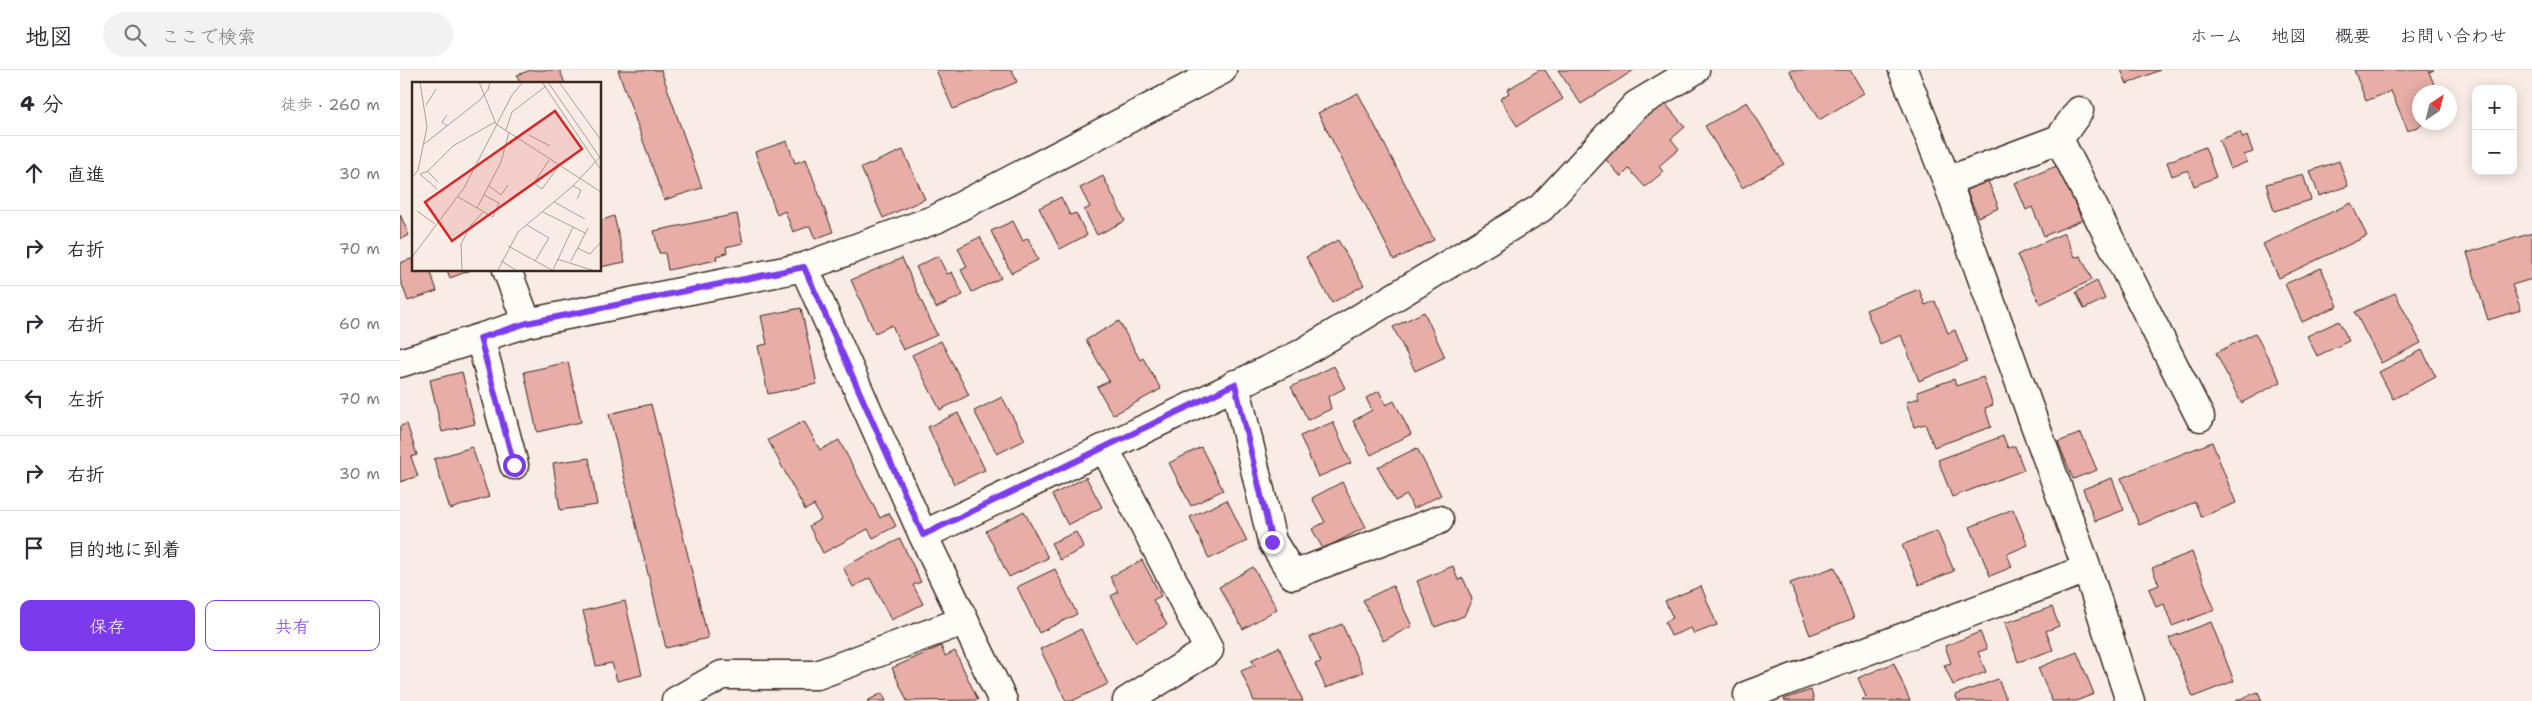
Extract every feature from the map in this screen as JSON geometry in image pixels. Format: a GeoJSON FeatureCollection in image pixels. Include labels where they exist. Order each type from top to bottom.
{"type":"FeatureCollection","features":[{"type":"Feature","properties":{"kind":"street"},"geometry":{"type":"LineString","coordinates":[[400,363],[527,323],[804,267],[936,219],[1222,70]]}},
{"type":"Feature","properties":{"kind":"street"},"geometry":{"type":"LineString","coordinates":[[923,535],[1299,355],[1540,208],[1636,105],[1695,70]]}},
{"type":"Feature","properties":{"kind":"street"},"geometry":{"type":"LineString","coordinates":[[1903,70],[1946,181],[2087,569],[2128,701]]}},
{"type":"Feature","properties":{"kind":"street"},"geometry":{"type":"LineString","coordinates":[[1946,181],[2059,139],[2079,110]]}},
{"type":"Feature","properties":{"kind":"street"},"geometry":{"type":"LineString","coordinates":[[2059,139],[2200,418]]}},
{"type":"Feature","properties":{"kind":"street"},"geometry":{"type":"LineString","coordinates":[[804,267],[923,535],[1003,701]]}},
{"type":"Feature","properties":{"kind":"street"},"geometry":{"type":"LineString","coordinates":[[507,271],[527,323]]}},
{"type":"Feature","properties":{"kind":"street"},"geometry":{"type":"LineString","coordinates":[[480,338],[514,465]]}},
{"type":"Feature","properties":{"kind":"street"},"geometry":{"type":"LineString","coordinates":[[1235,384],[1272,542],[1293,575],[1439,520]]}},
{"type":"Feature","properties":{"kind":"street"},"geometry":{"type":"LineString","coordinates":[[1105,449],[1209,650],[1127,701]]}},
{"type":"Feature","properties":{"kind":"street"},"geometry":{"type":"LineString","coordinates":[[1750,701],[1748,694],[2087,569]]}},
{"type":"Feature","properties":{"kind":"street"},"geometry":{"type":"LineString","coordinates":[[676,701],[722,675],[816,675],[963,621]]}},
{"type":"Feature","properties":{"kind":"building"},"geometry":{"type":"Polygon","coordinates":[[[531,70],[560,70],[564,82],[519,82],[517,75],[531,70]]]}},
{"type":"Feature","properties":{"kind":"building"},"geometry":{"type":"Polygon","coordinates":[[[618,70],[661,70],[702,188],[664,200],[618,70]]]}},
{"type":"Feature","properties":{"kind":"building"},"geometry":{"type":"Polygon","coordinates":[[[936,70],[1012,70],[1017,82],[953,109],[936,70]]]}},
{"type":"Feature","properties":{"kind":"building"},"geometry":{"type":"Polygon","coordinates":[[[1539,70],[1545,70],[1563,99],[1517,126],[1500,99],[1509,93],[1507,90],[1539,70]]]}},
{"type":"Feature","properties":{"kind":"building"},"geometry":{"type":"Polygon","coordinates":[[[1558,70],[1634,70],[1581,104],[1558,70]]]}},
{"type":"Feature","properties":{"kind":"building"},"geometry":{"type":"Polygon","coordinates":[[[1789,70],[1850,70],[1864,93],[1819,120],[1789,70]]]}},
{"type":"Feature","properties":{"kind":"building"},"geometry":{"type":"Polygon","coordinates":[[[2121,70],[2160,70],[2127,84],[2121,70]]]}},
{"type":"Feature","properties":{"kind":"building"},"geometry":{"type":"Polygon","coordinates":[[[2354,70],[2434,70],[2429,72],[2434,85],[2412,85],[2412,129],[2408,131],[2391,91],[2366,101],[2354,70]]]}},
{"type":"Feature","properties":{"kind":"building"},"geometry":{"type":"Polygon","coordinates":[[[1358,93],[1434,240],[1394,260],[1318,113],[1358,93]]]}},
{"type":"Feature","properties":{"kind":"building"},"geometry":{"type":"Polygon","coordinates":[[[1659,96],[1685,127],[1671,139],[1679,149],[1659,166],[1663,172],[1645,187],[1629,169],[1621,177],[1602,155],[1659,96]]]}},
{"type":"Feature","properties":{"kind":"building"},"geometry":{"type":"Polygon","coordinates":[[[1747,102],[1784,164],[1742,188],[1705,126],[1747,102]]]}},
{"type":"Feature","properties":{"kind":"building"},"geometry":{"type":"Polygon","coordinates":[[[2240,132],[2243,138],[2247,136],[2253,152],[2244,155],[2247,162],[2230,169],[2219,140],[2240,132]]]}},
{"type":"Feature","properties":{"kind":"building"},"geometry":{"type":"Polygon","coordinates":[[[787,141],[795,163],[806,159],[833,232],[815,239],[810,226],[793,232],[785,211],[777,215],[755,152],[787,141]]]}},
{"type":"Feature","properties":{"kind":"building"},"geometry":{"type":"Polygon","coordinates":[[[2205,147],[2216,177],[2194,186],[2188,170],[2172,176],[2167,162],[2205,147]]]}},
{"type":"Feature","properties":{"kind":"building"},"geometry":{"type":"Polygon","coordinates":[[[903,150],[925,199],[883,218],[861,168],[903,150]]]}},
{"type":"Feature","properties":{"kind":"building"},"geometry":{"type":"Polygon","coordinates":[[[2339,161],[2348,186],[2319,196],[2310,171],[2339,161]]]}},
{"type":"Feature","properties":{"kind":"building"},"geometry":{"type":"Polygon","coordinates":[[[2059,165],[2082,220],[2044,236],[2032,207],[2026,210],[2015,183],[2059,165]]]}},
{"type":"Feature","properties":{"kind":"building"},"geometry":{"type":"Polygon","coordinates":[[[2303,174],[2311,200],[2274,211],[2266,184],[2303,174]]]}},
{"type":"Feature","properties":{"kind":"building"},"geometry":{"type":"Polygon","coordinates":[[[1103,176],[1125,221],[1097,235],[1084,210],[1090,207],[1080,188],[1103,176]]]}},
{"type":"Feature","properties":{"kind":"building"},"geometry":{"type":"Polygon","coordinates":[[[1988,181],[1999,208],[1978,217],[1966,190],[1988,181]]]}},
{"type":"Feature","properties":{"kind":"building"},"geometry":{"type":"Polygon","coordinates":[[[1061,197],[1070,215],[1076,213],[1087,235],[1060,249],[1039,208],[1061,197]]]}},
{"type":"Feature","properties":{"kind":"building"},"geometry":{"type":"Polygon","coordinates":[[[2351,203],[2367,236],[2279,278],[2263,244],[2351,203]]]}},
{"type":"Feature","properties":{"kind":"building"},"geometry":{"type":"Polygon","coordinates":[[[400,214],[409,235],[400,239],[400,214]]]}},
{"type":"Feature","properties":{"kind":"building"},"geometry":{"type":"Polygon","coordinates":[[[737,214],[743,243],[726,247],[727,253],[716,256],[717,260],[668,270],[665,253],[659,253],[654,231],[737,214]]]}},
{"type":"Feature","properties":{"kind":"building"},"geometry":{"type":"Polygon","coordinates":[[[614,216],[625,262],[601,267],[601,221],[614,216]]]}},
{"type":"Feature","properties":{"kind":"building"},"geometry":{"type":"Polygon","coordinates":[[[1013,221],[1023,241],[1028,238],[1038,260],[1011,273],[991,231],[1013,221]]]}},
{"type":"Feature","properties":{"kind":"building"},"geometry":{"type":"Polygon","coordinates":[[[2064,233],[2075,257],[2081,256],[2092,280],[2040,304],[2017,255],[2064,233]]]}},
{"type":"Feature","properties":{"kind":"building"},"geometry":{"type":"Polygon","coordinates":[[[2532,233],[2532,279],[2512,285],[2521,310],[2488,320],[2467,253],[2532,233]]]}},
{"type":"Feature","properties":{"kind":"building"},"geometry":{"type":"Polygon","coordinates":[[[980,237],[1001,278],[972,292],[961,270],[967,267],[958,248],[980,237]]]}},
{"type":"Feature","properties":{"kind":"building"},"geometry":{"type":"Polygon","coordinates":[[[1338,240],[1364,285],[1332,303],[1306,257],[1338,240]]]}},
{"type":"Feature","properties":{"kind":"building"},"geometry":{"type":"Polygon","coordinates":[[[938,256],[947,274],[952,272],[963,295],[936,308],[916,267],[938,256]]]}},
{"type":"Feature","properties":{"kind":"building"},"geometry":{"type":"Polygon","coordinates":[[[902,258],[937,335],[903,350],[892,325],[875,333],[851,280],[902,258]]]}},
{"type":"Feature","properties":{"kind":"building"},"geometry":{"type":"Polygon","coordinates":[[[412,259],[412,271],[430,271],[437,291],[408,301],[400,279],[400,263],[412,259]]]}},
{"type":"Feature","properties":{"kind":"building"},"geometry":{"type":"Polygon","coordinates":[[[2321,268],[2338,306],[2302,322],[2285,284],[2321,268]]]}},
{"type":"Feature","properties":{"kind":"building"},"geometry":{"type":"Polygon","coordinates":[[[447,271],[468,271],[450,278],[447,271]]]}},
{"type":"Feature","properties":{"kind":"building"},"geometry":{"type":"Polygon","coordinates":[[[2097,281],[2105,299],[2084,309],[2076,292],[2097,281]]]}},
{"type":"Feature","properties":{"kind":"building"},"geometry":{"type":"Polygon","coordinates":[[[1919,289],[1925,305],[1935,301],[1948,333],[1955,330],[1967,361],[1919,381],[1901,335],[1880,344],[1866,310],[1919,289]]]}},
{"type":"Feature","properties":{"kind":"building"},"geometry":{"type":"Polygon","coordinates":[[[2395,293],[2421,343],[2381,363],[2355,312],[2395,293]]]}},
{"type":"Feature","properties":{"kind":"building"},"geometry":{"type":"Polygon","coordinates":[[[801,308],[817,384],[768,394],[758,346],[767,344],[761,316],[801,308]]]}},
{"type":"Feature","properties":{"kind":"building"},"geometry":{"type":"Polygon","coordinates":[[[1424,312],[1445,357],[1415,371],[1393,327],[1424,312]]]}},
{"type":"Feature","properties":{"kind":"building"},"geometry":{"type":"Polygon","coordinates":[[[1119,321],[1140,360],[1143,358],[1161,389],[1113,415],[1097,387],[1109,381],[1086,340],[1119,321]]]}},
{"type":"Feature","properties":{"kind":"building"},"geometry":{"type":"Polygon","coordinates":[[[2339,321],[2349,341],[2317,356],[2307,336],[2339,321]]]}},
{"type":"Feature","properties":{"kind":"building"},"geometry":{"type":"Polygon","coordinates":[[[2255,333],[2281,382],[2241,403],[2216,353],[2255,333]]]}},
{"type":"Feature","properties":{"kind":"building"},"geometry":{"type":"Polygon","coordinates":[[[941,341],[969,395],[940,410],[912,355],[941,341]]]}},
{"type":"Feature","properties":{"kind":"building"},"geometry":{"type":"Polygon","coordinates":[[[2422,350],[2436,377],[2393,399],[2379,372],[2422,350]]]}},
{"type":"Feature","properties":{"kind":"building"},"geometry":{"type":"Polygon","coordinates":[[[568,362],[581,422],[537,432],[524,372],[568,362]]]}},
{"type":"Feature","properties":{"kind":"building"},"geometry":{"type":"Polygon","coordinates":[[[1334,366],[1345,388],[1328,397],[1331,409],[1308,420],[1291,387],[1334,366]]]}},
{"type":"Feature","properties":{"kind":"building"},"geometry":{"type":"Polygon","coordinates":[[[462,372],[475,424],[442,432],[430,380],[462,372]]]}},
{"type":"Feature","properties":{"kind":"building"},"geometry":{"type":"Polygon","coordinates":[[[1983,377],[1993,405],[1985,408],[1991,427],[1934,447],[1925,424],[1914,427],[1906,402],[1919,398],[1917,392],[1954,379],[1956,386],[1983,377]]]}},
{"type":"Feature","properties":{"kind":"building"},"geometry":{"type":"Polygon","coordinates":[[[1379,391],[1386,405],[1394,401],[1411,434],[1371,455],[1353,421],[1372,410],[1366,398],[1379,391]]]}},
{"type":"Feature","properties":{"kind":"building"},"geometry":{"type":"Polygon","coordinates":[[[1002,397],[1025,440],[997,454],[974,411],[1002,397]]]}},
{"type":"Feature","properties":{"kind":"building"},"geometry":{"type":"Polygon","coordinates":[[[651,404],[708,638],[666,648],[609,414],[651,404]]]}},
{"type":"Feature","properties":{"kind":"building"},"geometry":{"type":"Polygon","coordinates":[[[958,413],[985,470],[954,484],[928,427],[958,413]]]}},
{"type":"Feature","properties":{"kind":"building"},"geometry":{"type":"Polygon","coordinates":[[[804,421],[820,450],[839,440],[880,518],[889,513],[896,526],[873,538],[868,529],[823,553],[809,526],[821,519],[814,505],[805,510],[768,440],[804,421]]]}},
{"type":"Feature","properties":{"kind":"building"},"geometry":{"type":"Polygon","coordinates":[[[1333,422],[1351,463],[1318,477],[1300,436],[1333,422]]]}},
{"type":"Feature","properties":{"kind":"building"},"geometry":{"type":"Polygon","coordinates":[[[407,424],[417,455],[411,457],[418,476],[400,482],[400,426],[407,424]]]}},
{"type":"Feature","properties":{"kind":"building"},"geometry":{"type":"Polygon","coordinates":[[[2081,433],[2097,470],[2073,479],[2058,442],[2081,433]]]}},
{"type":"Feature","properties":{"kind":"building"},"geometry":{"type":"Polygon","coordinates":[[[2003,436],[2008,448],[2015,446],[2024,470],[1952,497],[1938,460],[2003,436]]]}},
{"type":"Feature","properties":{"kind":"building"},"geometry":{"type":"Polygon","coordinates":[[[2212,442],[2236,503],[2201,517],[2195,502],[2139,525],[2121,478],[2212,442]]]}},
{"type":"Feature","properties":{"kind":"building"},"geometry":{"type":"Polygon","coordinates":[[[472,447],[489,497],[450,509],[434,459],[472,447]]]}},
{"type":"Feature","properties":{"kind":"building"},"geometry":{"type":"Polygon","coordinates":[[[1201,447],[1223,490],[1191,506],[1169,463],[1201,447]]]}},
{"type":"Feature","properties":{"kind":"building"},"geometry":{"type":"Polygon","coordinates":[[[1417,448],[1441,495],[1413,509],[1407,495],[1395,501],[1378,467],[1417,448]]]}},
{"type":"Feature","properties":{"kind":"building"},"geometry":{"type":"Polygon","coordinates":[[[589,458],[597,505],[560,510],[553,463],[589,458]]]}},
{"type":"Feature","properties":{"kind":"building"},"geometry":{"type":"Polygon","coordinates":[[[1086,477],[1102,507],[1068,525],[1052,495],[1086,477]]]}},
{"type":"Feature","properties":{"kind":"building"},"geometry":{"type":"Polygon","coordinates":[[[2112,478],[2124,510],[2095,521],[2083,489],[2112,478]]]}},
{"type":"Feature","properties":{"kind":"building"},"geometry":{"type":"Polygon","coordinates":[[[1342,482],[1366,527],[1323,549],[1312,529],[1325,522],[1312,498],[1342,482]]]}},
{"type":"Feature","properties":{"kind":"building"},"geometry":{"type":"Polygon","coordinates":[[[1227,500],[1247,541],[1209,559],[1190,517],[1227,500]]]}},
{"type":"Feature","properties":{"kind":"building"},"geometry":{"type":"Polygon","coordinates":[[[2013,509],[2028,545],[2007,554],[2012,567],[1990,576],[1970,527],[2013,509]]]}},
{"type":"Feature","properties":{"kind":"building"},"geometry":{"type":"Polygon","coordinates":[[[1024,511],[1048,558],[1009,577],[986,531],[1024,511]]]}},
{"type":"Feature","properties":{"kind":"building"},"geometry":{"type":"Polygon","coordinates":[[[1937,531],[1954,571],[1919,585],[1902,545],[1937,531]]]}},
{"type":"Feature","properties":{"kind":"building"},"geometry":{"type":"Polygon","coordinates":[[[1076,532],[1084,548],[1060,560],[1051,543],[1076,532]]]}},
{"type":"Feature","properties":{"kind":"building"},"geometry":{"type":"Polygon","coordinates":[[[900,539],[921,582],[913,585],[923,604],[891,620],[870,578],[853,587],[843,567],[900,539]]]}},
{"type":"Feature","properties":{"kind":"building"},"geometry":{"type":"Polygon","coordinates":[[[2192,552],[2215,610],[2172,626],[2164,604],[2156,607],[2149,589],[2159,585],[2152,568],[2192,552]]]}},
{"type":"Feature","properties":{"kind":"building"},"geometry":{"type":"Polygon","coordinates":[[[1142,560],[1161,596],[1153,600],[1167,625],[1136,642],[1111,596],[1118,592],[1110,577],[1142,560]]]}},
{"type":"Feature","properties":{"kind":"building"},"geometry":{"type":"Polygon","coordinates":[[[1453,566],[1458,580],[1463,578],[1472,599],[1464,616],[1435,627],[1417,581],[1453,566]]]}},
{"type":"Feature","properties":{"kind":"building"},"geometry":{"type":"Polygon","coordinates":[[[1253,567],[1277,609],[1243,629],[1219,587],[1253,567]]]}},
{"type":"Feature","properties":{"kind":"building"},"geometry":{"type":"Polygon","coordinates":[[[1835,567],[1854,618],[1810,635],[1790,583],[1835,567]]]}},
{"type":"Feature","properties":{"kind":"building"},"geometry":{"type":"Polygon","coordinates":[[[1055,569],[1077,614],[1039,633],[1017,587],[1055,569]]]}},
{"type":"Feature","properties":{"kind":"building"},"geometry":{"type":"Polygon","coordinates":[[[1393,586],[1412,626],[1383,641],[1363,600],[1393,586]]]}},
{"type":"Feature","properties":{"kind":"building"},"geometry":{"type":"Polygon","coordinates":[[[1701,586],[1717,625],[1694,634],[1691,628],[1671,636],[1665,622],[1673,618],[1665,601],[1701,586]]]}},
{"type":"Feature","properties":{"kind":"building"},"geometry":{"type":"Polygon","coordinates":[[[625,601],[642,675],[617,681],[612,663],[596,666],[583,611],[625,601]]]}},
{"type":"Feature","properties":{"kind":"building"},"geometry":{"type":"Polygon","coordinates":[[[2052,607],[2059,626],[2046,631],[2053,650],[2018,662],[2005,623],[2052,607]]]}},
{"type":"Feature","properties":{"kind":"building"},"geometry":{"type":"Polygon","coordinates":[[[2211,622],[2234,681],[2193,697],[2169,638],[2211,622]]]}},
{"type":"Feature","properties":{"kind":"building"},"geometry":{"type":"Polygon","coordinates":[[[1342,624],[1363,672],[1326,688],[1315,664],[1321,662],[1310,637],[1342,624]]]}},
{"type":"Feature","properties":{"kind":"building"},"geometry":{"type":"Polygon","coordinates":[[[1081,629],[1108,684],[1072,701],[1066,701],[1040,649],[1081,629]]]}},
{"type":"Feature","properties":{"kind":"building"},"geometry":{"type":"Polygon","coordinates":[[[1980,632],[1987,649],[1978,652],[1986,672],[1953,685],[1944,665],[1951,663],[1945,646],[1980,632]]]}},
{"type":"Feature","properties":{"kind":"building"},"geometry":{"type":"Polygon","coordinates":[[[941,646],[945,656],[955,651],[978,700],[907,701],[892,668],[941,646]]]}},
{"type":"Feature","properties":{"kind":"building"},"geometry":{"type":"Polygon","coordinates":[[[1279,647],[1303,701],[1254,701],[1241,671],[1255,665],[1251,660],[1279,647]]]}},
{"type":"Feature","properties":{"kind":"building"},"geometry":{"type":"Polygon","coordinates":[[[2077,652],[2094,694],[2076,701],[2052,701],[2038,668],[2077,652]]]}},
{"type":"Feature","properties":{"kind":"building"},"geometry":{"type":"Polygon","coordinates":[[[1894,663],[1910,701],[1862,701],[1866,697],[1858,678],[1894,663]]]}},
{"type":"Feature","properties":{"kind":"building"},"geometry":{"type":"Polygon","coordinates":[[[1998,679],[2007,701],[1958,701],[1955,695],[1998,679]]]}},
{"type":"Feature","properties":{"kind":"building"},"geometry":{"type":"Polygon","coordinates":[[[1811,690],[1814,701],[1785,701],[1784,699],[1811,690]]]}},
{"type":"Feature","properties":{"kind":"building"},"geometry":{"type":"Polygon","coordinates":[[[2258,692],[2262,701],[2235,701],[2258,692]]]}},
{"type":"Feature","properties":{"kind":"building"},"geometry":{"type":"Polygon","coordinates":[[[882,693],[886,701],[867,701],[882,693]]]}},
{"type":"Feature","properties":{"kind":"route"},"geometry":{"type":"LineString","coordinates":[[514,465],[480,338],[527,323],[804,267],[923,535],[1105,449],[1235,384],[1272,542]]}}]}
